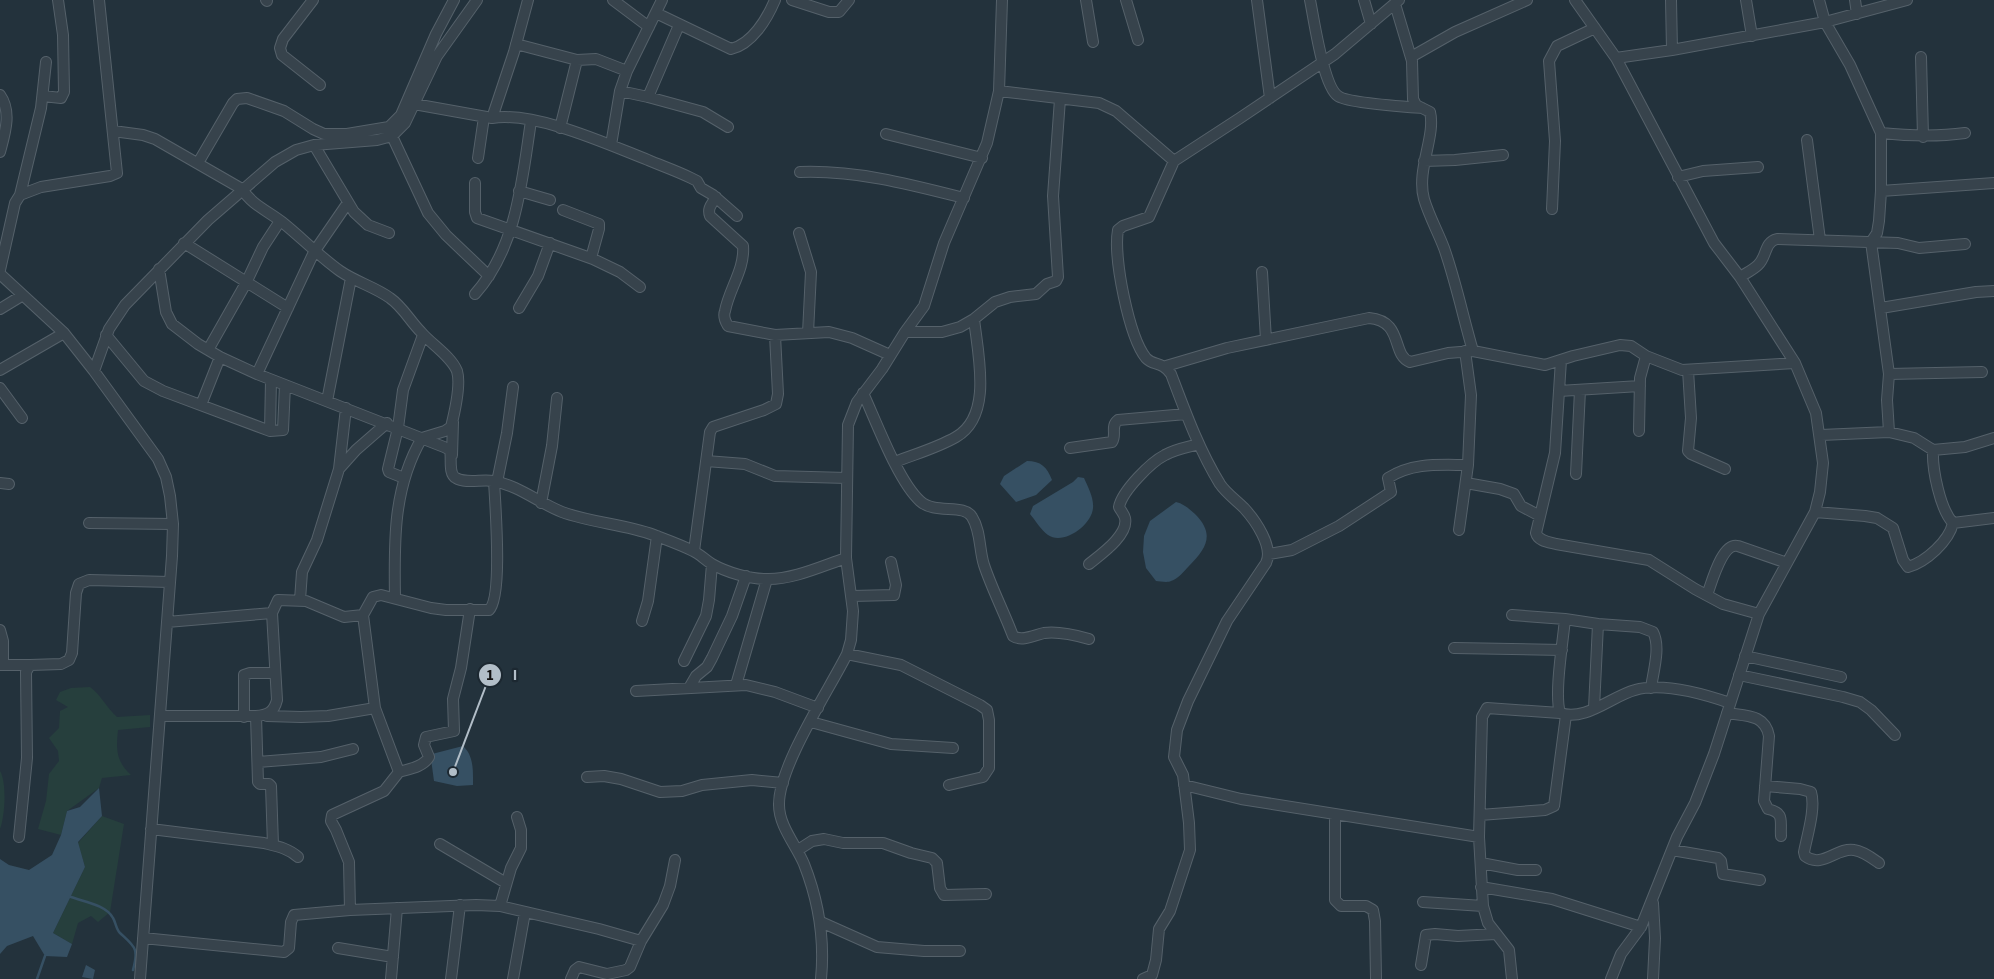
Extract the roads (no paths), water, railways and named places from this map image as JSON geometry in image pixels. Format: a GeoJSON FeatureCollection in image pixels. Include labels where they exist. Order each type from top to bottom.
{"type":"FeatureCollection","features":[{"type":"Feature","properties":{"kind":"street"},"geometry":{"type":"LineString","coordinates":[[43,96],[61,98],[64,92],[63,35],[58,0]]}},
{"type":"Feature","properties":{"kind":"street"},"geometry":{"type":"LineString","coordinates":[[20,195],[41,188],[110,176],[117,173],[99,0]]}},
{"type":"Feature","properties":{"kind":"street"},"geometry":{"type":"LineString","coordinates":[[313,0],[283,39],[280,48],[282,55],[320,85]]}},
{"type":"Feature","properties":{"kind":"street"},"geometry":{"type":"LineString","coordinates":[[198,164],[233,103],[241,98],[284,111],[324,134],[347,134],[389,127],[401,115],[443,19],[454,0]]}},
{"type":"Feature","properties":{"kind":"street"},"geometry":{"type":"LineString","coordinates":[[94,370],[106,336],[116,317],[184,243],[242,189],[275,162],[296,150],[314,145],[377,140],[392,136],[405,124],[436,56],[477,0]]}},
{"type":"Feature","properties":{"kind":"street"},"geometry":{"type":"LineString","coordinates":[[478,158],[488,118],[516,44],[528,0]]}},
{"type":"Feature","properties":{"kind":"street"},"geometry":{"type":"LineString","coordinates":[[613,0],[649,27]]}},
{"type":"Feature","properties":{"kind":"street"},"geometry":{"type":"LineString","coordinates":[[611,145],[620,91],[627,71],[662,0]]}},
{"type":"Feature","properties":{"kind":"street"},"geometry":{"type":"LineString","coordinates":[[656,13],[726,48],[737,48],[765,20],[775,0]]}},
{"type":"Feature","properties":{"kind":"street"},"geometry":{"type":"LineString","coordinates":[[792,0],[829,12],[838,12],[846,5],[848,0]]}},
{"type":"Feature","properties":{"kind":"street"},"geometry":{"type":"LineString","coordinates":[[821,979],[824,956],[822,922],[804,865],[785,827],[779,810],[783,783],[810,722],[847,654],[851,640],[852,596],[846,558],[848,426],[852,412],[863,393],[882,369],[924,306],[944,242],[982,158],[990,134],[999,91],[1002,0]]}},
{"type":"Feature","properties":{"kind":"street"},"geometry":{"type":"LineString","coordinates":[[1086,0],[1093,42]]}},
{"type":"Feature","properties":{"kind":"street"},"geometry":{"type":"LineString","coordinates":[[1126,0],[1138,40]]}},
{"type":"Feature","properties":{"kind":"street"},"geometry":{"type":"LineString","coordinates":[[1256,0],[1270,98]]}},
{"type":"Feature","properties":{"kind":"street"},"geometry":{"type":"LineString","coordinates":[[1310,0],[1322,63],[1332,89],[1338,97],[1401,107],[1424,108]]}},
{"type":"Feature","properties":{"kind":"street"},"geometry":{"type":"LineString","coordinates":[[1364,0],[1371,24]]}},
{"type":"Feature","properties":{"kind":"street"},"geometry":{"type":"LineString","coordinates":[[1411,57],[1455,32],[1527,0]]}},
{"type":"Feature","properties":{"kind":"street"},"geometry":{"type":"LineString","coordinates":[[1576,0],[1588,0]]}},
{"type":"Feature","properties":{"kind":"street"},"geometry":{"type":"LineString","coordinates":[[1576,0],[1616,58],[1714,242],[1740,277],[1796,363],[1816,413],[1823,463],[1815,512],[1758,614],[1729,708],[1698,794],[1672,850],[1641,926],[1621,954],[1611,979]]}},
{"type":"Feature","properties":{"kind":"street"},"geometry":{"type":"LineString","coordinates":[[1671,0],[1672,50]]}},
{"type":"Feature","properties":{"kind":"street"},"geometry":{"type":"LineString","coordinates":[[1746,0],[1752,36]]}},
{"type":"Feature","properties":{"kind":"street"},"geometry":{"type":"LineString","coordinates":[[1820,0],[1825,22],[1850,65],[1881,133],[1881,191],[1877,233],[1871,242],[1889,374],[1889,432]]}},
{"type":"Feature","properties":{"kind":"street"},"geometry":{"type":"LineString","coordinates":[[1856,0],[1857,14]]}},
{"type":"Feature","properties":{"kind":"street"},"geometry":{"type":"LineString","coordinates":[[1616,58],[1672,50],[1825,22],[1906,0]]}},
{"type":"Feature","properties":{"kind":"street"},"geometry":{"type":"LineString","coordinates":[[1459,530],[1468,465],[1469,351],[1444,248],[1424,198],[1422,181],[1424,161],[1432,119],[1430,112],[1416,104],[1413,99],[1411,57],[1397,2],[1322,63],[1174,161],[1149,217],[1123,226],[1118,230],[1118,267],[1132,323],[1141,351],[1148,361],[1166,366],[1227,348],[1369,318],[1379,318],[1386,322],[1397,340],[1404,357],[1410,362],[1448,353],[1469,351],[1545,365],[1620,346],[1631,346],[1646,356],[1682,370],[1796,363]]}},
{"type":"Feature","properties":{"kind":"street"},"geometry":{"type":"LineString","coordinates":[[648,96],[679,25]]}},
{"type":"Feature","properties":{"kind":"street"},"geometry":{"type":"LineString","coordinates":[[1552,209],[1555,141],[1549,61],[1556,46],[1595,28]]}},
{"type":"Feature","properties":{"kind":"street"},"geometry":{"type":"LineString","coordinates":[[516,44],[577,60],[596,58],[627,71]]}},
{"type":"Feature","properties":{"kind":"street"},"geometry":{"type":"LineString","coordinates":[[1921,56],[1923,137]]}},
{"type":"Feature","properties":{"kind":"street"},"geometry":{"type":"LineString","coordinates":[[560,128],[577,60]]}},
{"type":"Feature","properties":{"kind":"street"},"geometry":{"type":"LineString","coordinates":[[46,62],[43,96],[20,195],[15,203],[0,272],[64,333],[94,370],[158,459],[166,477],[173,524],[140,979]]}},
{"type":"Feature","properties":{"kind":"street"},"geometry":{"type":"LineString","coordinates":[[620,91],[648,96],[703,112],[728,127]]}},
{"type":"Feature","properties":{"kind":"street"},"geometry":{"type":"LineString","coordinates":[[999,91],[1099,103],[1116,111],[1174,161]]}},
{"type":"Feature","properties":{"kind":"street"},"geometry":{"type":"LineString","coordinates":[[0,95],[6,105],[7,116],[0,152]]}},
{"type":"Feature","properties":{"kind":"street"},"geometry":{"type":"LineString","coordinates":[[905,332],[942,332],[960,326],[974,319],[995,302],[1010,297],[1036,294],[1046,284],[1056,281],[1058,277],[1053,196],[1060,99]]}},
{"type":"Feature","properties":{"kind":"street"},"geometry":{"type":"LineString","coordinates":[[414,104],[488,118],[505,116],[531,121],[560,128],[611,145],[697,181],[701,188],[716,197],[737,216]]}},
{"type":"Feature","properties":{"kind":"street"},"geometry":{"type":"LineString","coordinates":[[475,294],[489,276],[511,229],[531,121]]}},
{"type":"Feature","properties":{"kind":"street"},"geometry":{"type":"LineString","coordinates":[[113,131],[143,135],[155,139],[242,189],[247,198],[280,221],[314,252],[351,278],[390,298],[406,313],[423,335],[447,358],[456,370],[457,385],[453,419],[451,473],[455,478],[496,482],[524,492],[541,503],[592,521],[637,529],[694,551],[712,564],[746,576],[766,580],[790,576],[846,558]]}},
{"type":"Feature","properties":{"kind":"street"},"geometry":{"type":"LineString","coordinates":[[1881,133],[1923,137],[1966,133]]}},
{"type":"Feature","properties":{"kind":"street"},"geometry":{"type":"LineString","coordinates":[[886,134],[982,158]]}},
{"type":"Feature","properties":{"kind":"street"},"geometry":{"type":"LineString","coordinates":[[392,136],[428,213],[446,235],[489,276]]}},
{"type":"Feature","properties":{"kind":"street"},"geometry":{"type":"LineString","coordinates":[[1807,140],[1820,240]]}},
{"type":"Feature","properties":{"kind":"street"},"geometry":{"type":"LineString","coordinates":[[314,145],[347,204],[368,225],[389,233]]}},
{"type":"Feature","properties":{"kind":"street"},"geometry":{"type":"LineString","coordinates":[[1424,161],[1503,155]]}},
{"type":"Feature","properties":{"kind":"street"},"geometry":{"type":"LineString","coordinates":[[1678,176],[1704,171],[1758,168]]}},
{"type":"Feature","properties":{"kind":"street"},"geometry":{"type":"LineString","coordinates":[[800,172],[887,179],[964,198]]}},
{"type":"Feature","properties":{"kind":"street"},"geometry":{"type":"LineString","coordinates":[[475,183],[475,212],[477,218],[592,258],[620,272],[640,287]]}},
{"type":"Feature","properties":{"kind":"street"},"geometry":{"type":"LineString","coordinates":[[1881,191],[1994,183]]}},
{"type":"Feature","properties":{"kind":"street"},"geometry":{"type":"LineString","coordinates":[[519,190],[550,200]]}},
{"type":"Feature","properties":{"kind":"street"},"geometry":{"type":"LineString","coordinates":[[716,197],[708,211],[710,216],[740,241],[744,251],[736,283],[724,312],[728,326],[775,335],[829,332],[852,338],[890,355]]}},
{"type":"Feature","properties":{"kind":"street"},"geometry":{"type":"LineString","coordinates":[[257,374],[314,252],[347,204]]}},
{"type":"Feature","properties":{"kind":"street"},"geometry":{"type":"LineString","coordinates":[[563,210],[599,224],[592,258]]}},
{"type":"Feature","properties":{"kind":"street"},"geometry":{"type":"LineString","coordinates":[[208,350],[246,283],[263,247],[280,221]]}},
{"type":"Feature","properties":{"kind":"street"},"geometry":{"type":"LineString","coordinates":[[798,232],[811,272],[808,333]]}},
{"type":"Feature","properties":{"kind":"street"},"geometry":{"type":"LineString","coordinates":[[1740,277],[1759,264],[1771,240],[1784,238],[1898,243],[1919,248],[1965,244]]}},
{"type":"Feature","properties":{"kind":"street"},"geometry":{"type":"LineString","coordinates":[[184,243],[288,308]]}},
{"type":"Feature","properties":{"kind":"street"},"geometry":{"type":"LineString","coordinates":[[519,308],[538,276],[550,243]]}},
{"type":"Feature","properties":{"kind":"street"},"geometry":{"type":"LineString","coordinates":[[159,269],[166,312],[172,324],[208,350],[271,380],[387,423],[450,450],[452,456]]}},
{"type":"Feature","properties":{"kind":"street"},"geometry":{"type":"LineString","coordinates":[[1262,272],[1266,340]]}},
{"type":"Feature","properties":{"kind":"street"},"geometry":{"type":"LineString","coordinates":[[327,401],[351,278]]}},
{"type":"Feature","properties":{"kind":"street"},"geometry":{"type":"LineString","coordinates":[[1881,308],[1976,292],[1994,291]]}},
{"type":"Feature","properties":{"kind":"street"},"geometry":{"type":"LineString","coordinates":[[0,309],[23,295]]}},
{"type":"Feature","properties":{"kind":"street"},"geometry":{"type":"LineString","coordinates":[[895,462],[956,437],[970,424],[979,404],[979,363],[974,319]]}},
{"type":"Feature","properties":{"kind":"street"},"geometry":{"type":"LineString","coordinates":[[0,370],[14,360],[64,333]]}},
{"type":"Feature","properties":{"kind":"street"},"geometry":{"type":"LineString","coordinates":[[404,478],[389,472],[388,469],[398,428],[403,390],[423,335]]}},
{"type":"Feature","properties":{"kind":"street"},"geometry":{"type":"LineString","coordinates":[[694,551],[710,432],[713,426],[764,410],[776,404],[778,400],[775,335]]}},
{"type":"Feature","properties":{"kind":"street"},"geometry":{"type":"LineString","coordinates":[[106,336],[144,381],[163,391],[270,431],[283,430],[285,385]]}},
{"type":"Feature","properties":{"kind":"street"},"geometry":{"type":"LineString","coordinates":[[1639,431],[1640,378],[1646,356]]}},
{"type":"Feature","properties":{"kind":"street"},"geometry":{"type":"LineString","coordinates":[[201,405],[220,357]]}},
{"type":"Feature","properties":{"kind":"street"},"geometry":{"type":"LineString","coordinates":[[1561,360],[1555,453],[1536,533],[1540,540],[1649,560],[1723,604],[1758,614]]}},
{"type":"Feature","properties":{"kind":"street"},"geometry":{"type":"LineString","coordinates":[[1143,979],[1152,975],[1156,960],[1159,929],[1170,911],[1190,850],[1189,823],[1183,775],[1174,757],[1177,730],[1188,701],[1228,621],[1266,563],[1269,554],[1266,541],[1246,510],[1220,484],[1199,444],[1166,366]]}},
{"type":"Feature","properties":{"kind":"street"},"geometry":{"type":"LineString","coordinates":[[1688,370],[1691,418],[1688,451],[1725,469]]}},
{"type":"Feature","properties":{"kind":"street"},"geometry":{"type":"LineString","coordinates":[[1889,374],[1982,372]]}},
{"type":"Feature","properties":{"kind":"street"},"geometry":{"type":"LineString","coordinates":[[270,431],[271,380]]}},
{"type":"Feature","properties":{"kind":"street"},"geometry":{"type":"LineString","coordinates":[[1559,391],[1640,386]]}},
{"type":"Feature","properties":{"kind":"street"},"geometry":{"type":"LineString","coordinates":[[399,772],[375,708],[362,615],[373,597],[381,595],[431,608],[489,610],[492,607],[496,596],[496,482],[507,433],[513,387]]}},
{"type":"Feature","properties":{"kind":"street"},"geometry":{"type":"LineString","coordinates":[[0,388],[22,418]]}},
{"type":"Feature","properties":{"kind":"street"},"geometry":{"type":"LineString","coordinates":[[1576,474],[1580,390]]}},
{"type":"Feature","properties":{"kind":"street"},"geometry":{"type":"LineString","coordinates":[[863,393],[895,462],[920,501],[929,507],[941,510],[966,511],[972,516],[984,565],[1013,636],[1022,638],[1055,632],[1089,639]]}},
{"type":"Feature","properties":{"kind":"street"},"geometry":{"type":"LineString","coordinates":[[541,503],[552,446],[557,398]]}},
{"type":"Feature","properties":{"kind":"street"},"geometry":{"type":"LineString","coordinates":[[300,600],[302,572],[317,540],[339,469],[346,408]]}},
{"type":"Feature","properties":{"kind":"street"},"geometry":{"type":"LineString","coordinates":[[1070,448],[1112,442],[1114,439],[1114,427],[1118,420],[1186,414]]}},
{"type":"Feature","properties":{"kind":"street"},"geometry":{"type":"LineString","coordinates":[[395,598],[397,518],[404,478],[413,452],[422,438],[445,432],[451,428],[453,419]]}},
{"type":"Feature","properties":{"kind":"street"},"geometry":{"type":"LineString","coordinates":[[339,469],[356,450],[387,423]]}},
{"type":"Feature","properties":{"kind":"street"},"geometry":{"type":"LineString","coordinates":[[1820,435],[1889,432],[1914,438],[1933,450],[1965,447],[1994,438]]}},
{"type":"Feature","properties":{"kind":"street"},"geometry":{"type":"LineString","coordinates":[[1089,564],[1116,541],[1125,521],[1119,507],[1120,502],[1139,477],[1163,456],[1199,444]]}},
{"type":"Feature","properties":{"kind":"street"},"geometry":{"type":"LineString","coordinates":[[1933,450],[1941,502],[1948,518],[1953,523]]}},
{"type":"Feature","properties":{"kind":"street"},"geometry":{"type":"LineString","coordinates":[[706,462],[745,464],[775,476],[848,478]]}},
{"type":"Feature","properties":{"kind":"street"},"geometry":{"type":"LineString","coordinates":[[1269,554],[1292,550],[1339,526],[1391,492],[1388,478],[1397,473],[1425,465],[1468,465]]}},
{"type":"Feature","properties":{"kind":"street"},"geometry":{"type":"LineString","coordinates":[[1466,483],[1500,489],[1514,494],[1521,506],[1540,516]]}},
{"type":"Feature","properties":{"kind":"street"},"geometry":{"type":"LineString","coordinates":[[1815,512],[1877,518],[1893,528],[1903,560],[1908,567],[1924,560],[1950,533],[1953,523]]}},
{"type":"Feature","properties":{"kind":"street"},"geometry":{"type":"LineString","coordinates":[[1953,523],[1994,518]]}},
{"type":"Feature","properties":{"kind":"street"},"geometry":{"type":"LineString","coordinates":[[89,523],[173,524]]}},
{"type":"Feature","properties":{"kind":"street"},"geometry":{"type":"LineString","coordinates":[[642,620],[649,593],[657,536]]}},
{"type":"Feature","properties":{"kind":"street"},"geometry":{"type":"LineString","coordinates":[[1707,595],[1725,550],[1729,547],[1738,546],[1787,563]]}},
{"type":"Feature","properties":{"kind":"street"},"geometry":{"type":"LineString","coordinates":[[852,596],[894,595],[896,585],[891,562]]}},
{"type":"Feature","properties":{"kind":"street"},"geometry":{"type":"LineString","coordinates":[[684,660],[706,616],[712,564]]}},
{"type":"Feature","properties":{"kind":"street"},"geometry":{"type":"LineString","coordinates":[[689,688],[696,676],[707,667],[712,658],[732,616],[746,576]]}},
{"type":"Feature","properties":{"kind":"street"},"geometry":{"type":"LineString","coordinates":[[0,630],[3,640],[1,664],[61,664],[69,660],[72,653],[76,593],[79,584],[89,580],[170,582]]}},
{"type":"Feature","properties":{"kind":"street"},"geometry":{"type":"LineString","coordinates":[[736,684],[766,580]]}},
{"type":"Feature","properties":{"kind":"street"},"geometry":{"type":"LineString","coordinates":[[262,716],[275,708],[277,700],[272,613],[278,600],[300,600],[320,606],[344,617],[362,615]]}},
{"type":"Feature","properties":{"kind":"street"},"geometry":{"type":"LineString","coordinates":[[350,910],[348,862],[336,830],[330,821],[332,815],[384,791],[399,772],[415,768],[427,761],[429,757],[424,745],[426,738],[454,731],[453,699],[461,668],[470,609]]}},
{"type":"Feature","properties":{"kind":"street"},"geometry":{"type":"LineString","coordinates":[[167,622],[272,613]]}},
{"type":"Feature","properties":{"kind":"street"},"geometry":{"type":"LineString","coordinates":[[1512,615],[1640,627],[1653,632],[1656,636],[1656,651],[1651,688]]}},
{"type":"Feature","properties":{"kind":"street"},"geometry":{"type":"LineString","coordinates":[[1480,815],[1545,810],[1554,806],[1563,714],[1558,707],[1565,619]]}},
{"type":"Feature","properties":{"kind":"street"},"geometry":{"type":"LineString","coordinates":[[1594,708],[1598,624]]}},
{"type":"Feature","properties":{"kind":"street"},"geometry":{"type":"LineString","coordinates":[[1454,648],[1562,650]]}},
{"type":"Feature","properties":{"kind":"street"},"geometry":{"type":"LineString","coordinates":[[847,654],[901,665],[987,710],[989,720],[989,768],[987,772],[983,777],[949,785]]}},
{"type":"Feature","properties":{"kind":"street"},"geometry":{"type":"LineString","coordinates":[[1745,656],[1841,676]]}},
{"type":"Feature","properties":{"kind":"street"},"geometry":{"type":"LineString","coordinates":[[19,837],[27,758],[26,672],[30,665]]}},
{"type":"Feature","properties":{"kind":"street"},"geometry":{"type":"LineString","coordinates":[[244,717],[244,675],[250,673],[275,673]]}},
{"type":"Feature","properties":{"kind":"street"},"geometry":{"type":"LineString","coordinates":[[1739,675],[1860,702],[1871,710],[1895,735]]}},
{"type":"Feature","properties":{"kind":"street"},"geometry":{"type":"LineString","coordinates":[[636,691],[736,684],[758,687],[818,708]]}},
{"type":"Feature","properties":{"kind":"street"},"geometry":{"type":"LineString","coordinates":[[1512,979],[1509,950],[1488,923],[1483,906],[1481,887],[1479,837],[1481,728],[1484,711],[1487,708],[1579,714],[1636,689],[1651,688],[1689,692],[1758,719],[1767,727],[1768,736],[1765,806],[1768,809],[1778,811],[1780,814],[1781,836]]}},
{"type":"Feature","properties":{"kind":"street"},"geometry":{"type":"LineString","coordinates":[[160,716],[314,717],[375,708]]}},
{"type":"Feature","properties":{"kind":"street"},"geometry":{"type":"LineString","coordinates":[[262,716],[258,782],[271,786],[273,845]]}},
{"type":"Feature","properties":{"kind":"street"},"geometry":{"type":"LineString","coordinates":[[810,722],[891,744],[953,748]]}},
{"type":"Feature","properties":{"kind":"street"},"geometry":{"type":"LineString","coordinates":[[258,762],[321,757],[352,749]]}},
{"type":"Feature","properties":{"kind":"street"},"geometry":{"type":"LineString","coordinates":[[587,778],[604,776],[621,779],[660,792],[682,791],[702,785],[752,780],[783,783]]}},
{"type":"Feature","properties":{"kind":"street"},"geometry":{"type":"LineString","coordinates":[[1184,785],[1240,799],[1479,837]]}},
{"type":"Feature","properties":{"kind":"street"},"geometry":{"type":"LineString","coordinates":[[1765,786],[1800,789],[1810,792],[1812,797],[1811,821],[1804,852],[1805,856],[1810,860],[1823,860],[1848,850],[1854,850],[1861,851],[1880,863]]}},
{"type":"Feature","properties":{"kind":"street"},"geometry":{"type":"LineString","coordinates":[[1335,814],[1335,900],[1341,906],[1366,906],[1373,910],[1376,978]]}},
{"type":"Feature","properties":{"kind":"street"},"geometry":{"type":"LineString","coordinates":[[500,906],[511,868],[521,848],[521,830],[518,817]]}},
{"type":"Feature","properties":{"kind":"street"},"geometry":{"type":"LineString","coordinates":[[151,829],[273,845],[293,852],[298,857]]}},
{"type":"Feature","properties":{"kind":"street"},"geometry":{"type":"LineString","coordinates":[[798,850],[812,841],[824,839],[843,843],[883,843],[935,860],[940,888],[944,895],[986,894]]}},
{"type":"Feature","properties":{"kind":"street"},"geometry":{"type":"LineString","coordinates":[[440,844],[506,884]]}},
{"type":"Feature","properties":{"kind":"street"},"geometry":{"type":"LineString","coordinates":[[1672,850],[1718,858],[1721,860],[1724,874],[1760,880]]}},
{"type":"Feature","properties":{"kind":"street"},"geometry":{"type":"LineString","coordinates":[[571,979],[575,970],[579,967],[607,974],[626,970],[630,967],[641,941],[663,905],[670,886],[675,860]]}},
{"type":"Feature","properties":{"kind":"street"},"geometry":{"type":"LineString","coordinates":[[1480,864],[1518,870],[1536,870]]}},
{"type":"Feature","properties":{"kind":"street"},"geometry":{"type":"LineString","coordinates":[[1481,887],[1552,899],[1641,926]]}},
{"type":"Feature","properties":{"kind":"street"},"geometry":{"type":"LineString","coordinates":[[1652,899],[1655,938],[1653,979]]}},
{"type":"Feature","properties":{"kind":"street"},"geometry":{"type":"LineString","coordinates":[[1423,902],[1483,906]]}},
{"type":"Feature","properties":{"kind":"street"},"geometry":{"type":"LineString","coordinates":[[143,938],[284,952],[289,948],[290,922],[294,915],[350,910],[460,905],[500,906],[641,941]]}},
{"type":"Feature","properties":{"kind":"street"},"geometry":{"type":"LineString","coordinates":[[451,979],[460,905]]}},
{"type":"Feature","properties":{"kind":"street"},"geometry":{"type":"LineString","coordinates":[[390,979],[394,957],[397,908]]}},
{"type":"Feature","properties":{"kind":"street"},"geometry":{"type":"LineString","coordinates":[[513,979],[526,912]]}},
{"type":"Feature","properties":{"kind":"street"},"geometry":{"type":"LineString","coordinates":[[822,922],[877,946],[924,951],[960,952]]}},
{"type":"Feature","properties":{"kind":"street"},"geometry":{"type":"LineString","coordinates":[[1421,965],[1426,935],[1489,936],[1496,934]]}},
{"type":"Feature","properties":{"kind":"street"},"geometry":{"type":"LineString","coordinates":[[338,948],[394,957]]}},
{"type":"Feature","properties":{"kind":"water"},"geometry":{"type":"Polygon","coordinates":[[[1027,461],[1036,462],[1043,466],[1052,480],[1036,495],[1016,502],[1000,484],[1004,476],[1027,461]]]}},
{"type":"Feature","properties":{"kind":"water"},"geometry":{"type":"Polygon","coordinates":[[[1078,477],[1084,478],[1093,500],[1091,514],[1088,521],[1076,532],[1069,536],[1054,538],[1041,528],[1030,514],[1033,506],[1078,477]]]}},
{"type":"Feature","properties":{"kind":"water"},"geometry":{"type":"Polygon","coordinates":[[[1176,502],[1188,508],[1201,521],[1207,534],[1206,541],[1200,553],[1178,577],[1169,582],[1156,581],[1146,568],[1143,552],[1144,536],[1150,521],[1176,502]]]}},
{"type":"Feature","properties":{"kind":"water"},"geometry":{"type":"Polygon","coordinates":[[[463,746],[471,759],[473,785],[457,786],[434,781],[432,754],[463,746]]]}},
{"type":"Feature","properties":{"kind":"water"},"geometry":{"type":"Polygon","coordinates":[[[99,788],[102,816],[78,842],[85,867],[53,933],[72,944],[67,957],[45,956],[33,936],[7,946],[0,954],[0,859],[9,865],[29,870],[52,855],[61,835],[67,811],[80,807],[99,788]]]}},
{"type":"Feature","properties":{"kind":"water"},"geometry":{"type":"Polygon","coordinates":[[[86,965],[95,970],[93,979],[82,977],[86,965]]]}},
{"type":"Feature","properties":{"kind":"waterway"},"geometry":{"type":"LineString","coordinates":[[71,897],[95,904],[110,914],[119,931],[134,948],[136,957],[133,970]]}},
{"type":"Feature","properties":{"kind":"waterway"},"geometry":{"type":"LineString","coordinates":[[37,979],[45,956]]}},
{"type":"Feature","properties":{"kind":"place","name":"I"},"geometry":{"type":"Point","coordinates":[453,772]}}]}
